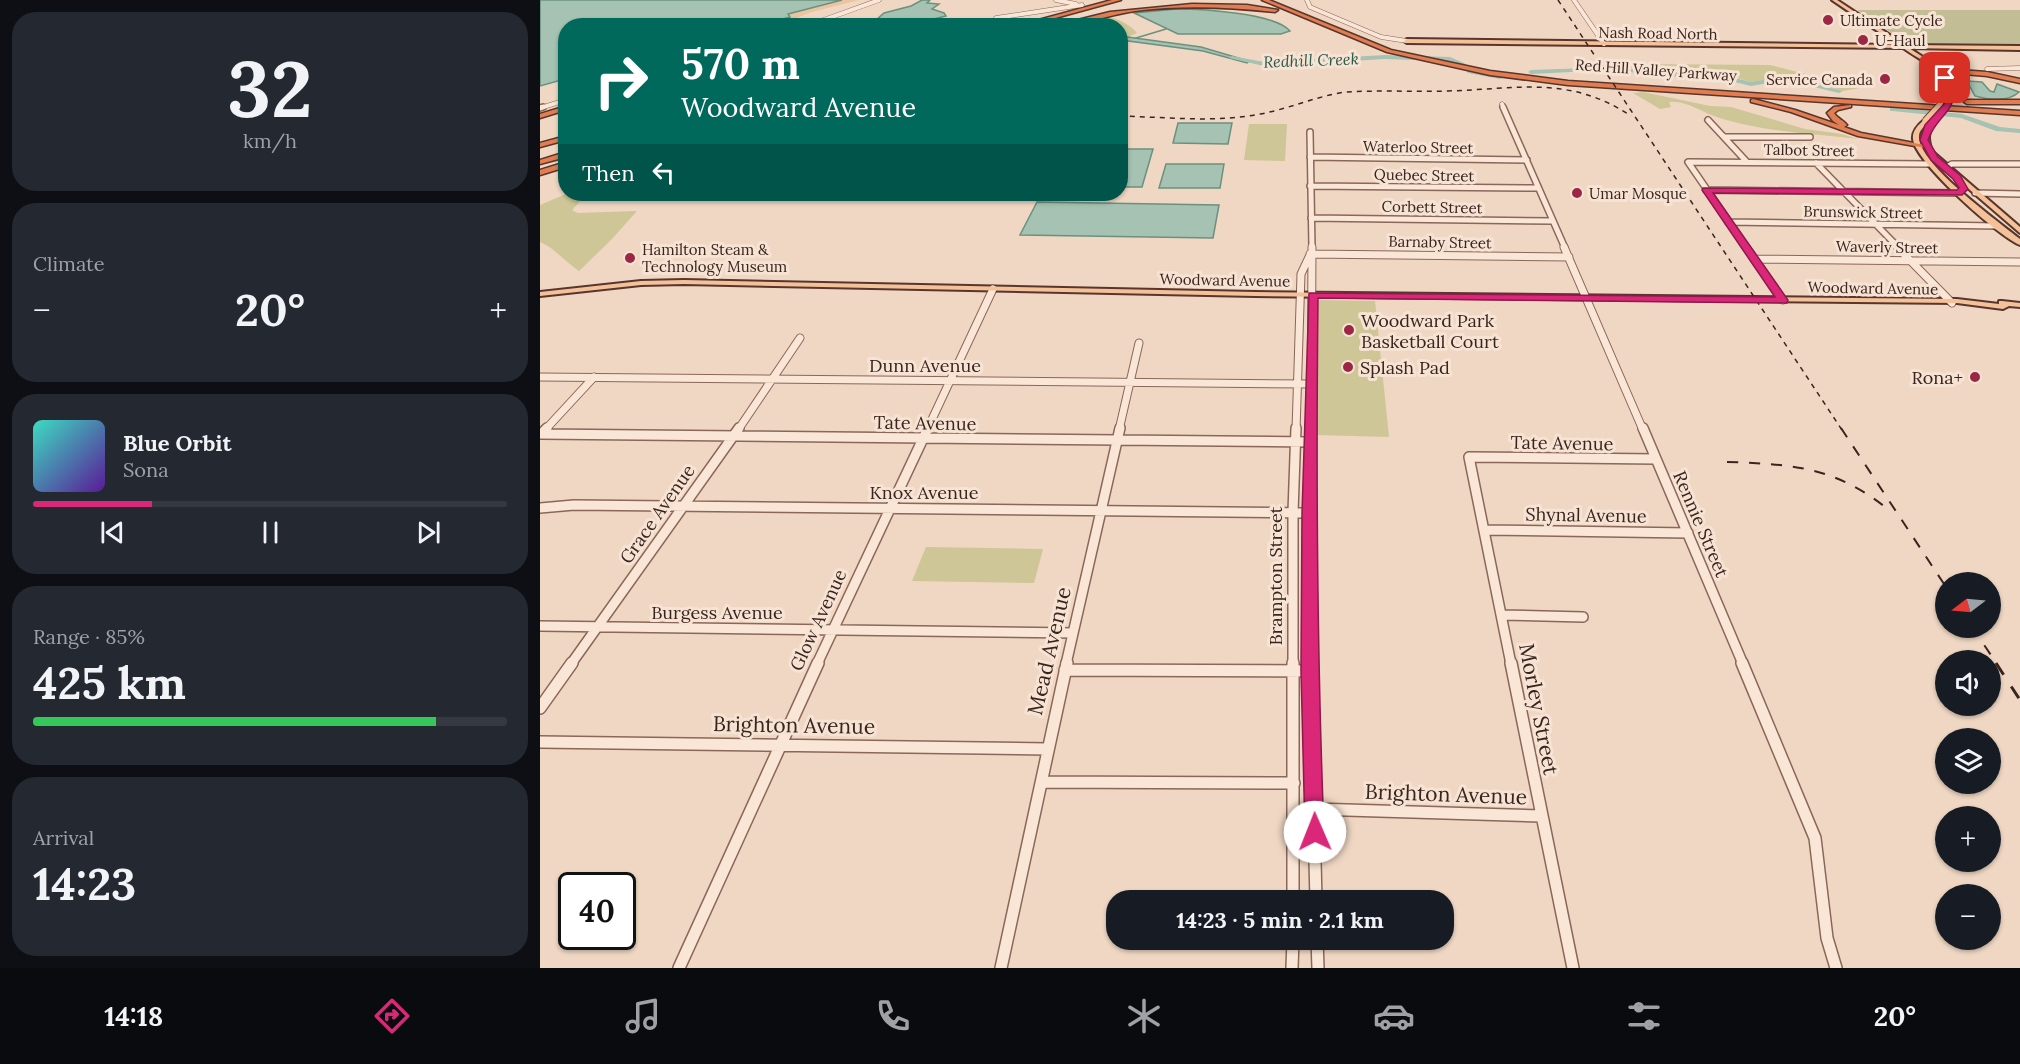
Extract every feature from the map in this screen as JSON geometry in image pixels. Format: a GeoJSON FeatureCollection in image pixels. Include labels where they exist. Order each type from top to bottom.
{"type":"FeatureCollection","features":[{"type":"Feature","properties":{"kind":"highway"},"geometry":{"type":"LineString","coordinates":[[1049,18],[1118,0]]}},
{"type":"Feature","properties":{"kind":"highway"},"geometry":{"type":"LineString","coordinates":[[1265,0],[1322,25]]}},
{"type":"Feature","properties":{"kind":"highway"},"geometry":{"type":"LineString","coordinates":[[1274,0],[1300,10]]}},
{"type":"Feature","properties":{"kind":"highway"},"geometry":{"type":"LineString","coordinates":[[1282,0],[1300,10]]}},
{"type":"Feature","properties":{"kind":"highway"},"geometry":{"type":"LineString","coordinates":[[1086,18],[1129,7],[1191,2],[1256,6],[1322,25]]}},
{"type":"Feature","properties":{"kind":"highway"},"geometry":{"type":"LineString","coordinates":[[1069,18],[1128,3]]}},
{"type":"Feature","properties":{"kind":"highway","name":"Red Hill Valley Parkway"},"geometry":{"type":"LineString","coordinates":[[1300,10],[1393,50]]}},
{"type":"Feature","properties":{"kind":"highway","name":"Red Hill Valley Parkway"},"geometry":{"type":"LineString","coordinates":[[1322,25],[1393,50],[1467,69],[1695,92],[2020,113]]}},
{"type":"Feature","properties":{"kind":"highway"},"geometry":{"type":"LineString","coordinates":[[1935,72],[1996,75],[2020,81]]}},
{"type":"Feature","properties":{"kind":"highway"},"geometry":{"type":"LineString","coordinates":[[1935,72],[1988,78],[2020,87]]}},
{"type":"Feature","properties":{"kind":"highway","name":"Red Hill Valley Parkway"},"geometry":{"type":"LineString","coordinates":[[1546,78],[2020,107]]}},
{"type":"Feature","properties":{"kind":"highway"},"geometry":{"type":"LineString","coordinates":[[1695,92],[1767,104],[1860,135],[1921,143]]}},
{"type":"Feature","properties":{"kind":"highway"},"geometry":{"type":"LineString","coordinates":[[1954,102],[2020,102]]}},
{"type":"Feature","properties":{"kind":"highway"},"geometry":{"type":"LineString","coordinates":[[1913,106],[1849,106],[1836,108],[1830,113],[1835,120],[1854,129],[1921,143]]}},
{"type":"Feature","properties":{"kind":"highway"},"geometry":{"type":"LineString","coordinates":[[540,112],[558,108]]}},
{"type":"Feature","properties":{"kind":"highway"},"geometry":{"type":"LineString","coordinates":[[540,147],[558,141]]}},
{"type":"Feature","properties":{"kind":"highway"},"geometry":{"type":"LineString","coordinates":[[540,147],[558,144]]}},
{"type":"Feature","properties":{"kind":"highway"},"geometry":{"type":"LineString","coordinates":[[540,155],[558,150]]}},
{"type":"Feature","properties":{"kind":"highway"},"geometry":{"type":"LineString","coordinates":[[540,162],[558,156]]}},
{"type":"Feature","properties":{"kind":"highway"},"geometry":{"type":"LineString","coordinates":[[540,171],[558,165]]}},
{"type":"Feature","properties":{"kind":"main road"},"geometry":{"type":"LineString","coordinates":[[1834,0],[1935,72],[1948,94],[1949,104],[1934,121],[1921,143]]}},
{"type":"Feature","properties":{"kind":"main road","name":"Nash Road North"},"geometry":{"type":"LineString","coordinates":[[1407,41],[1905,49],[2020,48]]}},
{"type":"Feature","properties":{"kind":"main road"},"geometry":{"type":"LineString","coordinates":[[1948,94],[1941,105],[1918,128],[1929,164],[1959,193],[2020,243]]}},
{"type":"Feature","properties":{"kind":"main road"},"geometry":{"type":"LineString","coordinates":[[1921,143],[1934,158],[1948,166],[1975,193],[2018,227]]}},
{"type":"Feature","properties":{"kind":"main road"},"geometry":{"type":"LineString","coordinates":[[1957,177],[1963,189],[1959,193]]}},
{"type":"Feature","properties":{"kind":"main road"},"geometry":{"type":"LineString","coordinates":[[1959,193],[1990,206]]}},
{"type":"Feature","properties":{"kind":"main road","name":"Woodward Avenue"},"geometry":{"type":"LineString","coordinates":[[540,292],[641,283],[1300,295],[1783,300],[1987,304],[1996,307],[2007,304],[2020,305]]}},
{"type":"Feature","properties":{"kind":"street"},"geometry":{"type":"LineString","coordinates":[[829,18],[879,0]]}},
{"type":"Feature","properties":{"kind":"street"},"geometry":{"type":"LineString","coordinates":[[996,18],[1082,5],[1056,0]]}},
{"type":"Feature","properties":{"kind":"street","name":"Nash Road North"},"geometry":{"type":"LineString","coordinates":[[1307,0],[1310,7],[1316,10],[1381,37],[1407,41]]}},
{"type":"Feature","properties":{"kind":"street"},"geometry":{"type":"LineString","coordinates":[[1574,0],[1604,44]]}},
{"type":"Feature","properties":{"kind":"street"},"geometry":{"type":"LineString","coordinates":[[1987,69],[2020,68]]}},
{"type":"Feature","properties":{"kind":"street"},"geometry":{"type":"LineString","coordinates":[[540,112],[558,104]]}},
{"type":"Feature","properties":{"kind":"street","name":"Rennie Street"},"geometry":{"type":"LineString","coordinates":[[1502,104],[1688,533],[1815,838],[1827,938],[1836,968]]}},
{"type":"Feature","properties":{"kind":"street"},"geometry":{"type":"LineString","coordinates":[[1708,120],[1746,161]]}},
{"type":"Feature","properties":{"kind":"street","name":"Brampton Street"},"geometry":{"type":"LineString","coordinates":[[1310,132],[1310,254],[1313,295],[1309,513],[1310,671],[1316,890]]}},
{"type":"Feature","properties":{"kind":"street"},"geometry":{"type":"LineString","coordinates":[[1725,137],[1810,137]]}},
{"type":"Feature","properties":{"kind":"street","name":"Waterloo Street"},"geometry":{"type":"LineString","coordinates":[[1310,158],[1527,160]]}},
{"type":"Feature","properties":{"kind":"street","name":"Talbot Street"},"geometry":{"type":"LineString","coordinates":[[1706,190],[1688,162],[1929,164]]}},
{"type":"Feature","properties":{"kind":"street"},"geometry":{"type":"LineString","coordinates":[[1816,163],[1952,303]]}},
{"type":"Feature","properties":{"kind":"street"},"geometry":{"type":"LineString","coordinates":[[1948,166],[2020,164]]}},
{"type":"Feature","properties":{"kind":"street","name":"Quebec Street"},"geometry":{"type":"LineString","coordinates":[[1310,186],[1538,188]]}},
{"type":"Feature","properties":{"kind":"street"},"geometry":{"type":"LineString","coordinates":[[1706,190],[1959,193]]}},
{"type":"Feature","properties":{"kind":"street"},"geometry":{"type":"LineString","coordinates":[[1706,190],[1783,300]]}},
{"type":"Feature","properties":{"kind":"street"},"geometry":{"type":"LineString","coordinates":[[1975,193],[2020,194]]}},
{"type":"Feature","properties":{"kind":"street","name":"Corbett Street"},"geometry":{"type":"LineString","coordinates":[[1311,218],[1553,221]]}},
{"type":"Feature","properties":{"kind":"street","name":"Brunswick Street"},"geometry":{"type":"LineString","coordinates":[[1728,222],[1998,226]]}},
{"type":"Feature","properties":{"kind":"street","name":"Brampton Street"},"geometry":{"type":"LineString","coordinates":[[1293,890],[1293,512],[1301,274],[1310,254]]}},
{"type":"Feature","properties":{"kind":"street","name":"Barnaby Street"},"geometry":{"type":"LineString","coordinates":[[1310,254],[1569,257]]}},
{"type":"Feature","properties":{"kind":"street","name":"Waverly Street"},"geometry":{"type":"LineString","coordinates":[[1754,259],[2020,262]]}},
{"type":"Feature","properties":{"kind":"street","name":"Glow Avenue"},"geometry":{"type":"LineString","coordinates":[[680,968],[833,628],[925,438],[993,289]]}},
{"type":"Feature","properties":{"kind":"street","name":"Grace Avenue"},"geometry":{"type":"LineString","coordinates":[[540,708],[734,436],[800,338]]}},
{"type":"Feature","properties":{"kind":"street","name":"Mead Avenue"},"geometry":{"type":"LineString","coordinates":[[1001,968],[1042,782],[1047,749],[1139,343]]}},
{"type":"Feature","properties":{"kind":"street","name":"Dunn Avenue"},"geometry":{"type":"LineString","coordinates":[[540,377],[1311,384]]}},
{"type":"Feature","properties":{"kind":"street"},"geometry":{"type":"LineString","coordinates":[[541,434],[594,377]]}},
{"type":"Feature","properties":{"kind":"street","name":"Tate Avenue"},"geometry":{"type":"LineString","coordinates":[[541,434],[1296,440],[1310,442]]}},
{"type":"Feature","properties":{"kind":"street","name":"Tate Avenue"},"geometry":{"type":"LineString","coordinates":[[1468,457],[1656,459]]}},
{"type":"Feature","properties":{"kind":"street","name":"Morley Street"},"geometry":{"type":"LineString","coordinates":[[1468,457],[1573,968]]}},
{"type":"Feature","properties":{"kind":"street","name":"Knox Avenue"},"geometry":{"type":"LineString","coordinates":[[540,508],[574,505],[1309,513]]}},
{"type":"Feature","properties":{"kind":"street","name":"Shynal Avenue"},"geometry":{"type":"LineString","coordinates":[[1484,530],[1688,533]]}},
{"type":"Feature","properties":{"kind":"street"},"geometry":{"type":"LineString","coordinates":[[1501,615],[1583,617]]}},
{"type":"Feature","properties":{"kind":"street","name":"Burgess Avenue"},"geometry":{"type":"LineString","coordinates":[[540,626],[833,628],[1073,633]]}},
{"type":"Feature","properties":{"kind":"street"},"geometry":{"type":"LineString","coordinates":[[1065,670],[1310,671]]}},
{"type":"Feature","properties":{"kind":"street","name":"Brighton Avenue"},"geometry":{"type":"LineString","coordinates":[[540,742],[1047,749]]}},
{"type":"Feature","properties":{"kind":"street"},"geometry":{"type":"LineString","coordinates":[[1042,782],[1294,783]]}},
{"type":"Feature","properties":{"kind":"street","name":"Brighton Avenue"},"geometry":{"type":"LineString","coordinates":[[1314,809],[1541,816]]}},
{"type":"Feature","properties":{"kind":"street"},"geometry":{"type":"LineString","coordinates":[[1292,968],[1293,950]]}},
{"type":"Feature","properties":{"kind":"street"},"geometry":{"type":"LineString","coordinates":[[1317,950],[1318,968]]}},
{"type":"Feature","properties":{"kind":"shaded area"},"geometry":{"type":"Polygon","coordinates":[[[540,0],[842,0],[788,14],[790,17],[786,18],[558,18],[558,81],[540,86],[540,0]]]}},
{"type":"Feature","properties":{"kind":"shaded area"},"geometry":{"type":"Polygon","coordinates":[[[922,0],[930,0],[927,3],[939,4],[932,9],[946,16],[878,18],[884,13],[911,6],[922,0]]]}},
{"type":"Feature","properties":{"kind":"shaded area"},"geometry":{"type":"Polygon","coordinates":[[[1176,9],[1219,11],[1254,16],[1282,25],[1290,31],[1281,34],[1178,34],[1134,13],[1176,9]]]}},
{"type":"Feature","properties":{"kind":"shaded area"},"geometry":{"type":"Polygon","coordinates":[[[1857,10],[2020,10],[2020,45],[1910,45],[1857,10]]]}},
{"type":"Feature","properties":{"kind":"shaded area"},"geometry":{"type":"Polygon","coordinates":[[[1128,25],[1137,33],[1130,36],[1128,41],[1128,25]]]}},
{"type":"Feature","properties":{"kind":"shaded area"},"geometry":{"type":"Polygon","coordinates":[[[1128,37],[1201,47],[1249,61],[1247,63],[1203,51],[1128,41],[1128,37]]]}},
{"type":"Feature","properties":{"kind":"shaded area"},"geometry":{"type":"Polygon","coordinates":[[[1613,60],[1634,64],[1770,65],[1860,88],[1843,91],[1797,78],[1781,77],[1751,82],[1720,73],[1682,74],[1615,66],[1613,60]]]}},
{"type":"Feature","properties":{"kind":"shaded area"},"geometry":{"type":"Polygon","coordinates":[[[1967,81],[1982,82],[1994,92],[1997,84],[2019,92],[2004,99],[1975,96],[1967,81]]]}},
{"type":"Feature","properties":{"kind":"shaded area"},"geometry":{"type":"Polygon","coordinates":[[[1643,92],[1710,106],[1731,107],[1805,129],[1842,134],[1858,139],[1751,126],[1675,102],[1669,102],[1671,107],[1660,109],[1633,93],[1643,92]]]}},
{"type":"Feature","properties":{"kind":"shaded area"},"geometry":{"type":"Polygon","coordinates":[[[1178,123],[1232,123],[1228,144],[1173,143],[1178,123]]]}},
{"type":"Feature","properties":{"kind":"shaded area"},"geometry":{"type":"Polygon","coordinates":[[[1249,124],[1287,124],[1285,161],[1244,160],[1249,124]]]}},
{"type":"Feature","properties":{"kind":"shaded area"},"geometry":{"type":"Polygon","coordinates":[[[1128,149],[1153,149],[1142,187],[1128,187],[1128,149]]]}},
{"type":"Feature","properties":{"kind":"shaded area"},"geometry":{"type":"Polygon","coordinates":[[[1166,164],[1224,164],[1220,188],[1159,188],[1166,164]]]}},
{"type":"Feature","properties":{"kind":"shaded area"},"geometry":{"type":"Polygon","coordinates":[[[558,197],[558,201],[580,201],[572,210],[578,213],[637,211],[579,271],[540,242],[540,205],[558,197]]]}},
{"type":"Feature","properties":{"kind":"shaded area"},"geometry":{"type":"Polygon","coordinates":[[[1037,202],[1219,205],[1213,238],[1020,235],[1037,202]]]}},
{"type":"Feature","properties":{"kind":"shaded area"},"geometry":{"type":"Polygon","coordinates":[[[1320,300],[1375,301],[1389,437],[1317,435],[1317,302],[1320,300]]]}},
{"type":"Feature","properties":{"kind":"shaded area"},"geometry":{"type":"Polygon","coordinates":[[[926,547],[1043,549],[1034,583],[912,581],[926,547]]]}},
{"type":"Feature","properties":{"kind":"sand"},"geometry":{"type":"Polygon","coordinates":[[[842,0],[859,0],[796,18],[787,18],[790,17],[786,14],[842,0]]]}},
{"type":"Feature","properties":{"kind":"waterway"},"geometry":{"type":"LineString","coordinates":[[1136,38],[1166,29]]}},
{"type":"Feature","properties":{"kind":"waterway","name":"Redhill Creek"},"geometry":{"type":"LineString","coordinates":[[1232,58],[1264,64],[1385,57],[1450,59],[1464,65],[1470,72],[1500,77]]}},
{"type":"Feature","properties":{"kind":"waterway","name":"Redhill Creek"},"geometry":{"type":"LineString","coordinates":[[1531,72],[1588,70]]}},
{"type":"Feature","properties":{"kind":"waterway","name":"Redhill Creek"},"geometry":{"type":"LineString","coordinates":[[1615,71],[1651,71],[1683,76],[1710,74],[1751,84],[1785,78],[1839,91]]}},
{"type":"Feature","properties":{"kind":"waterway","name":"Redhill Creek"},"geometry":{"type":"LineString","coordinates":[[1893,109],[1962,116],[1999,129],[2020,131]]}},
{"type":"Feature","properties":{"kind":"railway"},"geometry":{"type":"LineString","coordinates":[[1558,0],[1842,430]]}},
{"type":"Feature","properties":{"kind":"railway"},"geometry":{"type":"LineString","coordinates":[[1128,116],[1190,119],[1243,117],[1346,92],[1448,91],[1520,87],[1542,87],[1586,95],[1608,103],[1631,116]]}},
{"type":"Feature","properties":{"kind":"railway"},"geometry":{"type":"LineString","coordinates":[[1841,428],[1936,572]]}},
{"type":"Feature","properties":{"kind":"railway"},"geometry":{"type":"LineString","coordinates":[[1727,462],[1773,464],[1833,477],[1870,496],[1890,511]]}},
{"type":"Feature","properties":{"kind":"railway"},"geometry":{"type":"LineString","coordinates":[[1979,638],[1988,650]]}},
{"type":"Feature","properties":{"kind":"railway"},"geometry":{"type":"LineString","coordinates":[[2001,671],[2020,700]]}},
{"type":"Feature","properties":{"kind":"place","name":"Ultimate Cycle"},"geometry":{"type":"Point","coordinates":[1828,20]}},
{"type":"Feature","properties":{"kind":"place","name":"U-Haul"},"geometry":{"type":"Point","coordinates":[1863,40]}},
{"type":"Feature","properties":{"kind":"place","name":"Service Canada"},"geometry":{"type":"Point","coordinates":[1885,79]}},
{"type":"Feature","properties":{"kind":"place","name":"Umar Mosque"},"geometry":{"type":"Point","coordinates":[1577,193]}},
{"type":"Feature","properties":{"kind":"place","name":"Hamilton Steam & Technology Museum"},"geometry":{"type":"Point","coordinates":[630,258]}},
{"type":"Feature","properties":{"kind":"place","name":"Woodward Park Basketball Court"},"geometry":{"type":"Point","coordinates":[1349,330]}},
{"type":"Feature","properties":{"kind":"place","name":"Splash Pad"},"geometry":{"type":"Point","coordinates":[1348,367]}},
{"type":"Feature","properties":{"kind":"place","name":"Rona+"},"geometry":{"type":"Point","coordinates":[1975,377]}},
{"type":"Feature","properties":{"kind":"route"},"geometry":{"type":"LineString","coordinates":[[1315,832],[1310,671],[1309,513],[1313,295],[1783,300],[1706,190],[1959,193],[1963,189],[1957,177],[1934,158],[1924,140],[1928,127],[1949,104],[1951,94],[1945,78]]}}]}
